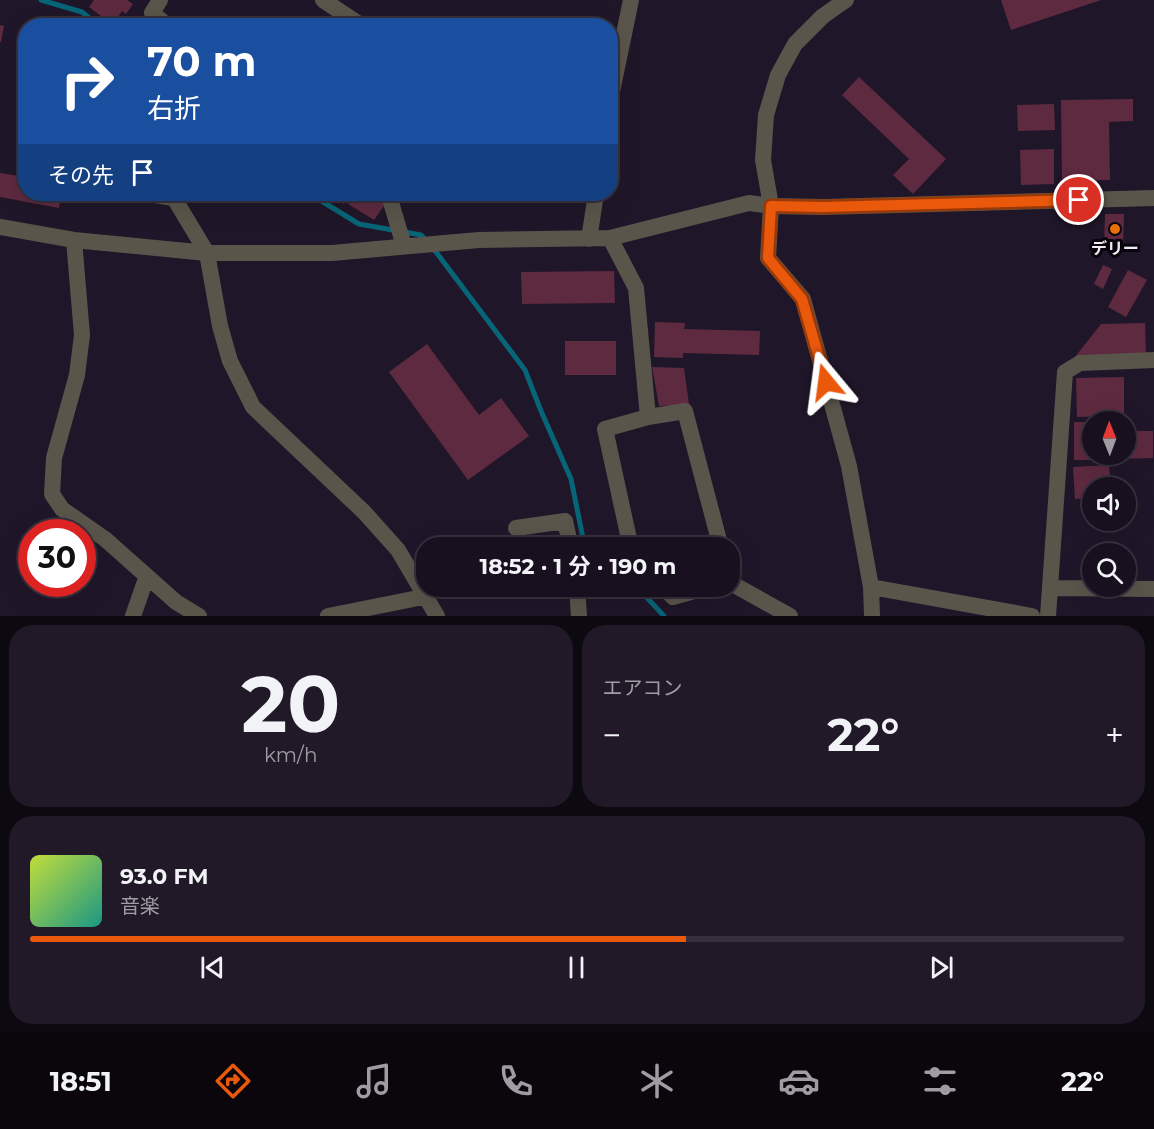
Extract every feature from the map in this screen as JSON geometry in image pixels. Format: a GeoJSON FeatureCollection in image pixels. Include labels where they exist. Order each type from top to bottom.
{"type":"FeatureCollection","features":[{"type":"Feature","properties":{"kind":"street"},"geometry":{"type":"LineString","coordinates":[[158,18],[152,13],[160,0]]}},
{"type":"Feature","properties":{"kind":"street"},"geometry":{"type":"LineString","coordinates":[[323,0],[350,18]]}},
{"type":"Feature","properties":{"kind":"street"},"geometry":{"type":"LineString","coordinates":[[618,63],[631,0]]}},
{"type":"Feature","properties":{"kind":"street"},"geometry":{"type":"LineString","coordinates":[[846,0],[823,16],[795,45],[778,75],[766,115],[763,160],[771,206],[768,258],[802,299],[849,466],[871,587],[872,616]]}},
{"type":"Feature","properties":{"kind":"street"},"geometry":{"type":"LineString","coordinates":[[0,227],[74,240],[207,253],[332,253],[479,240],[610,238],[749,203],[771,206],[823,207],[1154,198]]}},
{"type":"Feature","properties":{"kind":"street"},"geometry":{"type":"LineString","coordinates":[[176,201],[207,253],[222,335],[230,361],[253,407],[364,512],[398,550],[416,584]]}},
{"type":"Feature","properties":{"kind":"street"},"geometry":{"type":"LineString","coordinates":[[391,201],[404,246]]}},
{"type":"Feature","properties":{"kind":"street"},"geometry":{"type":"LineString","coordinates":[[589,239],[595,201]]}},
{"type":"Feature","properties":{"kind":"street"},"geometry":{"type":"LineString","coordinates":[[610,238],[636,288],[648,417]]}},
{"type":"Feature","properties":{"kind":"street"},"geometry":{"type":"LineString","coordinates":[[74,240],[82,335],[77,375],[54,458],[52,495],[62,509],[105,539],[176,602],[199,616]]}},
{"type":"Feature","properties":{"kind":"street"},"geometry":{"type":"LineString","coordinates":[[1048,616],[1065,372],[1080,363],[1154,360]]}},
{"type":"Feature","properties":{"kind":"street"},"geometry":{"type":"LineString","coordinates":[[629,537],[604,429],[648,417],[685,411],[718,537]]}},
{"type":"Feature","properties":{"kind":"street"},"geometry":{"type":"LineString","coordinates":[[516,528],[565,521],[569,537]]}},
{"type":"Feature","properties":{"kind":"street"},"geometry":{"type":"LineString","coordinates":[[133,616],[147,576]]}},
{"type":"Feature","properties":{"kind":"street"},"geometry":{"type":"LineString","coordinates":[[740,586],[790,616]]}},
{"type":"Feature","properties":{"kind":"street"},"geometry":{"type":"LineString","coordinates":[[871,587],[1032,616]]}},
{"type":"Feature","properties":{"kind":"street"},"geometry":{"type":"LineString","coordinates":[[1050,588],[1154,589]]}},
{"type":"Feature","properties":{"kind":"street"},"geometry":{"type":"LineString","coordinates":[[328,616],[423,597],[437,616]]}},
{"type":"Feature","properties":{"kind":"street"},"geometry":{"type":"LineString","coordinates":[[578,597],[579,616]]}},
{"type":"Feature","properties":{"kind":"building"},"geometry":{"type":"Polygon","coordinates":[[[94,0],[127,0],[133,4],[126,14],[122,11],[118,18],[104,18],[89,7],[94,0]]]}},
{"type":"Feature","properties":{"kind":"building"},"geometry":{"type":"Polygon","coordinates":[[[1001,0],[1101,0],[1011,30],[1001,0]]]}},
{"type":"Feature","properties":{"kind":"building"},"geometry":{"type":"Polygon","coordinates":[[[0,25],[4,26],[1,42],[0,42],[0,25]]]}},
{"type":"Feature","properties":{"kind":"building"},"geometry":{"type":"Polygon","coordinates":[[[859,77],[946,159],[913,194],[893,175],[909,159],[842,95],[859,77]]]}},
{"type":"Feature","properties":{"kind":"building"},"geometry":{"type":"Polygon","coordinates":[[[1133,99],[1133,121],[1109,122],[1110,180],[1062,181],[1061,100],[1133,99]]]}},
{"type":"Feature","properties":{"kind":"building"},"geometry":{"type":"Polygon","coordinates":[[[1054,104],[1055,130],[1018,131],[1017,105],[1054,104]]]}},
{"type":"Feature","properties":{"kind":"building"},"geometry":{"type":"Polygon","coordinates":[[[1054,149],[1054,184],[1021,185],[1020,150],[1054,149]]]}},
{"type":"Feature","properties":{"kind":"building"},"geometry":{"type":"Polygon","coordinates":[[[0,173],[18,176],[18,200],[0,197],[0,173]]]}},
{"type":"Feature","properties":{"kind":"building"},"geometry":{"type":"Polygon","coordinates":[[[21,201],[60,201],[59,208],[21,201]]]}},
{"type":"Feature","properties":{"kind":"building"},"geometry":{"type":"Polygon","coordinates":[[[351,201],[383,201],[386,203],[374,220],[348,204],[351,201]]]}},
{"type":"Feature","properties":{"kind":"building"},"geometry":{"type":"Polygon","coordinates":[[[1105,214],[1124,214],[1123,249],[1104,249],[1105,214]]]}},
{"type":"Feature","properties":{"kind":"building"},"geometry":{"type":"Polygon","coordinates":[[[1103,265],[1112,269],[1103,289],[1094,284],[1103,265]]]}},
{"type":"Feature","properties":{"kind":"building"},"geometry":{"type":"Polygon","coordinates":[[[1128,270],[1147,280],[1126,317],[1108,307],[1128,270]]]}},
{"type":"Feature","properties":{"kind":"building"},"geometry":{"type":"Polygon","coordinates":[[[614,271],[615,303],[522,304],[521,272],[614,271]]]}},
{"type":"Feature","properties":{"kind":"building"},"geometry":{"type":"Polygon","coordinates":[[[655,322],[685,323],[684,329],[760,331],[759,355],[683,353],[683,358],[654,357],[655,322]]]}},
{"type":"Feature","properties":{"kind":"building"},"geometry":{"type":"Polygon","coordinates":[[[1145,323],[1146,355],[1075,357],[1101,324],[1145,323]]]}},
{"type":"Feature","properties":{"kind":"building"},"geometry":{"type":"Polygon","coordinates":[[[565,341],[616,341],[616,375],[565,375],[565,341]]]}},
{"type":"Feature","properties":{"kind":"building"},"geometry":{"type":"Polygon","coordinates":[[[427,344],[479,415],[501,398],[529,436],[468,480],[389,372],[427,344]]]}},
{"type":"Feature","properties":{"kind":"building"},"geometry":{"type":"Polygon","coordinates":[[[652,367],[684,368],[689,404],[659,406],[652,367]]]}},
{"type":"Feature","properties":{"kind":"building"},"geometry":{"type":"Polygon","coordinates":[[[1124,377],[1124,411],[1082,411],[1082,417],[1077,417],[1076,378],[1124,377]]]}},
{"type":"Feature","properties":{"kind":"building"},"geometry":{"type":"Polygon","coordinates":[[[1074,422],[1082,422],[1082,460],[1074,460],[1074,422]]]}},
{"type":"Feature","properties":{"kind":"building"},"geometry":{"type":"Polygon","coordinates":[[[1136,431],[1153,431],[1153,458],[1136,458],[1136,431]]]}},
{"type":"Feature","properties":{"kind":"building"},"geometry":{"type":"Polygon","coordinates":[[[1109,465],[1110,477],[1082,477],[1082,499],[1075,499],[1073,467],[1109,465]]]}},
{"type":"Feature","properties":{"kind":"waterway"},"geometry":{"type":"LineString","coordinates":[[41,0],[82,12],[89,18]]}},
{"type":"Feature","properties":{"kind":"waterway"},"geometry":{"type":"LineString","coordinates":[[321,201],[359,224],[421,235],[436,252],[525,370],[571,479],[583,537]]}},
{"type":"Feature","properties":{"kind":"waterway"},"geometry":{"type":"LineString","coordinates":[[646,597],[664,616]]}},
{"type":"Feature","properties":{"kind":"place","name":"デリー"},"geometry":{"type":"Point","coordinates":[1115,229]}},
{"type":"Feature","properties":{"kind":"route"},"geometry":{"type":"LineString","coordinates":[[826,382],[802,299],[768,258],[771,206],[823,207],[1079,200]]}}]}
